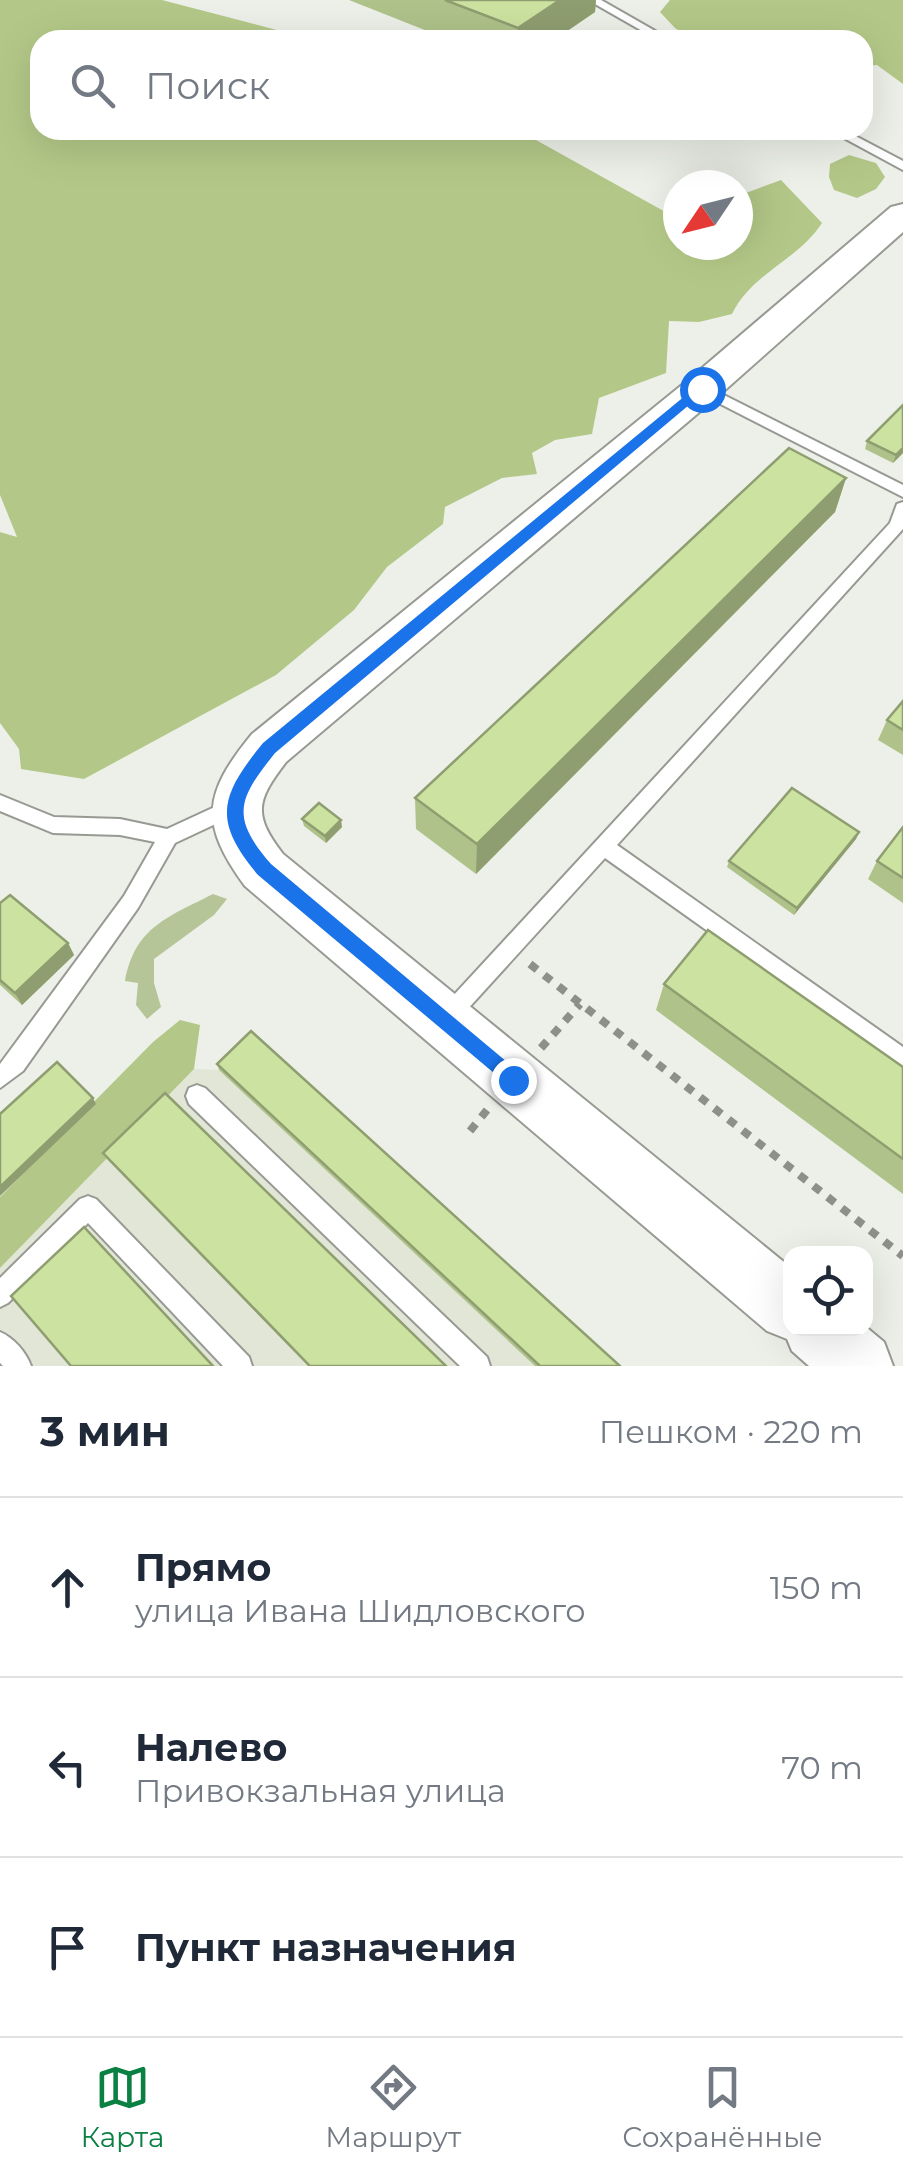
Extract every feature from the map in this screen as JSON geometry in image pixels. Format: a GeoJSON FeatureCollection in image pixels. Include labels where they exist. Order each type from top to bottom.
{"type":"FeatureCollection","features":[{"type":"Feature","properties":{"kind":"street"},"geometry":{"type":"LineString","coordinates":[[783,1302],[264,870],[242,843],[232,807],[242,782],[269,748],[702,389],[903,214]]}},
{"type":"Feature","properties":{"kind":"street"},"geometry":{"type":"LineString","coordinates":[[824,1336],[860,1366]]}},
{"type":"Feature","properties":{"kind":"lane"},"geometry":{"type":"LineString","coordinates":[[592,0],[648,30]]}},
{"type":"Feature","properties":{"kind":"lane"},"geometry":{"type":"LineString","coordinates":[[854,140],[903,166]]}},
{"type":"Feature","properties":{"kind":"lane"},"geometry":{"type":"LineString","coordinates":[[702,389],[903,492]]}},
{"type":"Feature","properties":{"kind":"lane"},"geometry":{"type":"LineString","coordinates":[[444,1020],[897,526],[903,508]]}},
{"type":"Feature","properties":{"kind":"lane"},"geometry":{"type":"LineString","coordinates":[[0,802],[18,814],[53,825],[120,826],[168,837]]}},
{"type":"Feature","properties":{"kind":"lane"},"geometry":{"type":"LineString","coordinates":[[0,1078],[15,1064],[131,902],[168,837],[232,807]]}},
{"type":"Feature","properties":{"kind":"lane"},"geometry":{"type":"LineString","coordinates":[[604,846],[903,1060]]}},
{"type":"Feature","properties":{"kind":"lane"},"geometry":{"type":"LineString","coordinates":[[197,1096],[478,1366]]}},
{"type":"Feature","properties":{"kind":"lane"},"geometry":{"type":"LineString","coordinates":[[0,1295],[88,1207],[240,1366]]}},
{"type":"Feature","properties":{"kind":"lane"},"geometry":{"type":"LineString","coordinates":[[0,1344],[19,1366]]}},
{"type":"Feature","properties":{"kind":"path"},"geometry":{"type":"LineString","coordinates":[[510,948],[903,1256]]}},
{"type":"Feature","properties":{"kind":"shaded area"},"geometry":{"type":"Polygon","coordinates":[[[194,1069],[219,1070],[614,1366],[0,1366],[0,1268],[194,1069]]]}},
{"type":"Feature","properties":{"kind":"green space"},"geometry":{"type":"Polygon","coordinates":[[[0,0],[162,0],[277,30],[30,30],[30,140],[536,140],[663,211],[663,260],[753,260],[753,190],[781,180],[822,223],[801,247],[751,288],[732,314],[699,322],[669,321],[666,373],[599,398],[592,434],[555,440],[532,453],[537,474],[502,478],[445,507],[443,524],[387,567],[354,610],[276,675],[84,779],[21,769],[19,749],[0,723],[0,532],[17,537],[0,495],[0,0]]]}},
{"type":"Feature","properties":{"kind":"green space"},"geometry":{"type":"Polygon","coordinates":[[[670,0],[903,0],[903,84],[873,65],[873,30],[678,30],[660,12],[670,0]]]}},
{"type":"Feature","properties":{"kind":"green space"},"geometry":{"type":"Polygon","coordinates":[[[849,155],[876,163],[885,177],[876,189],[857,198],[834,190],[829,177],[830,164],[849,155]]]}},
{"type":"Feature","properties":{"kind":"green space"},"geometry":{"type":"Polygon","coordinates":[[[213,894],[227,899],[214,915],[154,959],[154,983],[161,1007],[147,1019],[136,1005],[138,983],[125,981],[137,948],[156,926],[213,894]]]}},
{"type":"Feature","properties":{"kind":"green space"},"geometry":{"type":"Polygon","coordinates":[[[180,1020],[200,1025],[194,1069],[0,1268],[0,1197],[153,1042],[180,1020]]]}},
{"type":"Feature","properties":{"kind":"building"},"geometry":{"type":"Polygon","coordinates":[[[445,0],[560,0],[518,28],[445,0]]]}},
{"type":"Feature","properties":{"kind":"building"},"geometry":{"type":"Polygon","coordinates":[[[903,405],[903,448],[896,455],[867,441],[903,405]]]}},
{"type":"Feature","properties":{"kind":"building"},"geometry":{"type":"Polygon","coordinates":[[[789,448],[846,478],[477,844],[415,798],[789,448]]]}},
{"type":"Feature","properties":{"kind":"building"},"geometry":{"type":"Polygon","coordinates":[[[903,701],[903,730],[887,720],[903,701]]]}},
{"type":"Feature","properties":{"kind":"building"},"geometry":{"type":"Polygon","coordinates":[[[792,788],[859,832],[797,908],[729,861],[792,788]]]}},
{"type":"Feature","properties":{"kind":"building"},"geometry":{"type":"Polygon","coordinates":[[[319,803],[341,820],[325,836],[302,819],[319,803]]]}},
{"type":"Feature","properties":{"kind":"building"},"geometry":{"type":"Polygon","coordinates":[[[903,827],[903,878],[877,861],[903,827]]]}},
{"type":"Feature","properties":{"kind":"building"},"geometry":{"type":"Polygon","coordinates":[[[10,895],[68,943],[15,993],[0,980],[0,903],[10,895]]]}},
{"type":"Feature","properties":{"kind":"building"},"geometry":{"type":"Polygon","coordinates":[[[708,930],[903,1067],[903,1159],[664,984],[708,930]]]}},
{"type":"Feature","properties":{"kind":"building"},"geometry":{"type":"Polygon","coordinates":[[[251,1031],[620,1366],[540,1366],[217,1064],[251,1031]]]}},
{"type":"Feature","properties":{"kind":"building"},"geometry":{"type":"Polygon","coordinates":[[[57,1062],[93,1098],[0,1187],[0,1114],[57,1062]]]}},
{"type":"Feature","properties":{"kind":"building"},"geometry":{"type":"Polygon","coordinates":[[[165,1093],[446,1366],[310,1366],[103,1153],[165,1093]]]}},
{"type":"Feature","properties":{"kind":"building"},"geometry":{"type":"Polygon","coordinates":[[[84,1227],[213,1366],[71,1366],[11,1296],[84,1227]]]}},
{"type":"Feature","properties":{"kind":"route"},"geometry":{"type":"LineString","coordinates":[[513,1080],[264,870],[242,843],[232,807],[242,782],[269,748],[702,389]]}}]}
